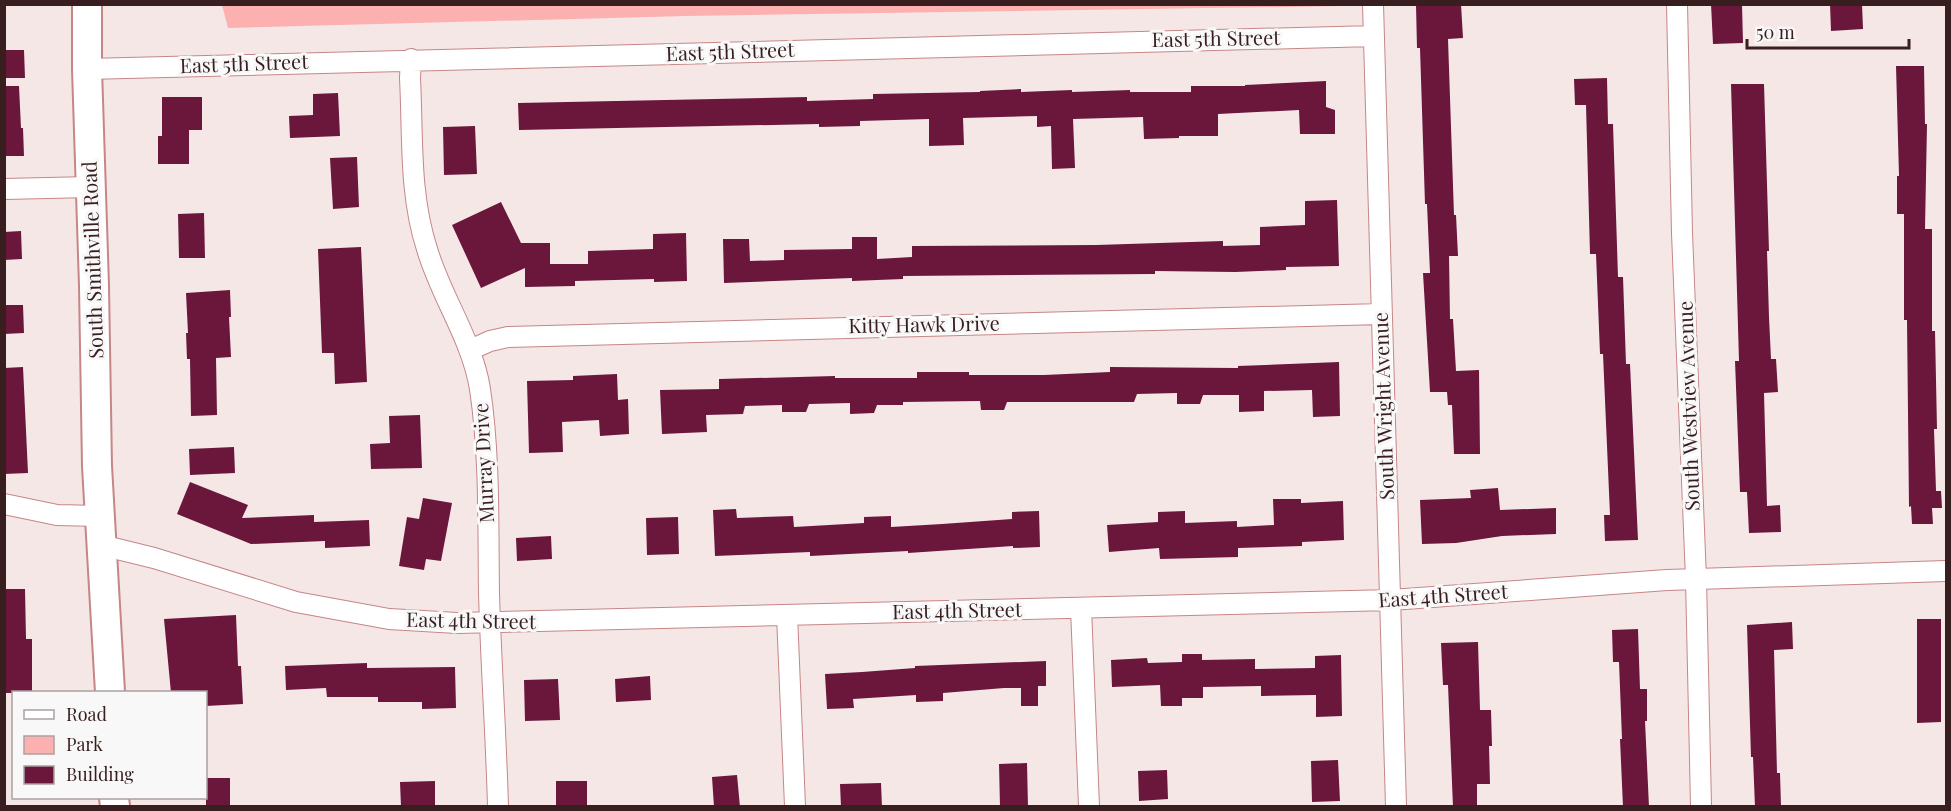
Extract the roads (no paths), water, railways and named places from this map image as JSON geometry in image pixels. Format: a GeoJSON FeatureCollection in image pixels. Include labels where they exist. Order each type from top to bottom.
{"type":"FeatureCollection","features":[{"type":"Feature","properties":{"kind":"main road","name":"South Smithville Road"},"geometry":{"type":"LineString","coordinates":[[87,4],[99,516]]}},
{"type":"Feature","properties":{"kind":"main road"},"geometry":{"type":"LineString","coordinates":[[99,516],[110,691]]}},
{"type":"Feature","properties":{"kind":"street","name":"South Wright Avenue"},"geometry":{"type":"LineString","coordinates":[[1373,4],[1396,807]]}},
{"type":"Feature","properties":{"kind":"street","name":"South Westview Avenue"},"geometry":{"type":"LineString","coordinates":[[1677,4],[1682,233],[1696,579],[1701,807]]}},
{"type":"Feature","properties":{"kind":"street","name":"East 5th Street"},"geometry":{"type":"LineString","coordinates":[[87,69],[1374,36]]}},
{"type":"Feature","properties":{"kind":"street","name":"Murray Drive"},"geometry":{"type":"LineString","coordinates":[[411,59],[417,207],[426,248],[436,276],[470,350],[480,386],[486,434],[490,623],[498,807]]}},
{"type":"Feature","properties":{"kind":"street"},"geometry":{"type":"LineString","coordinates":[[4,189],[91,187]]}},
{"type":"Feature","properties":{"kind":"street","name":"Kitty Hawk Drive"},"geometry":{"type":"LineString","coordinates":[[470,350],[490,341],[508,337],[1381,314]]}},
{"type":"Feature","properties":{"kind":"street"},"geometry":{"type":"LineString","coordinates":[[4,504],[57,515],[99,516]]}},
{"type":"Feature","properties":{"kind":"street","name":"East 4th Street"},"geometry":{"type":"LineString","coordinates":[[101,545],[154,558],[296,602],[354,614],[389,620],[490,623],[1391,600],[1696,579],[1947,571]]}},
{"type":"Feature","properties":{"kind":"street"},"geometry":{"type":"LineString","coordinates":[[1081,608],[1089,807]]}},
{"type":"Feature","properties":{"kind":"street"},"geometry":{"type":"LineString","coordinates":[[787,615],[795,807]]}}]}
